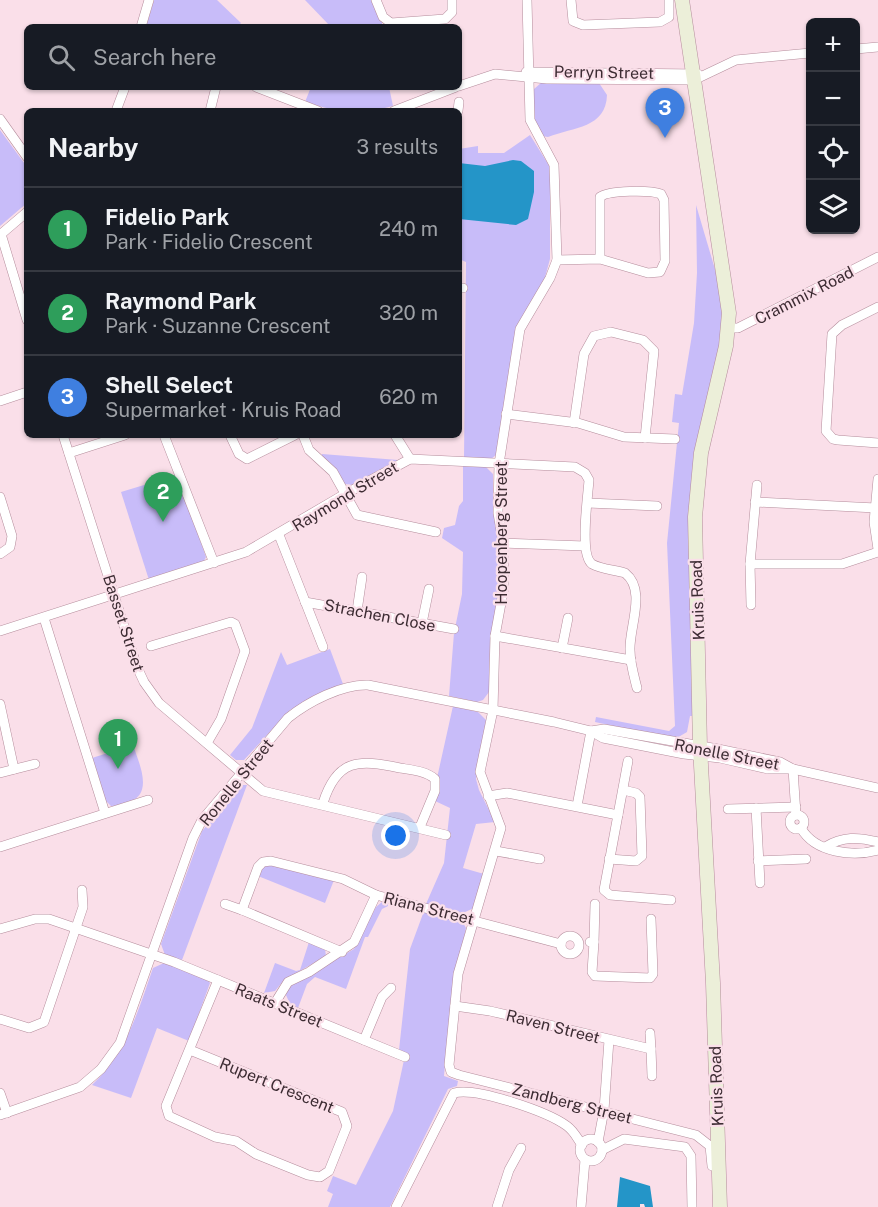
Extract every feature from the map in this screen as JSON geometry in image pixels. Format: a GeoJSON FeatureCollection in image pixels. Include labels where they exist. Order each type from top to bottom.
{"type":"FeatureCollection","features":[{"type":"Feature","properties":{"kind":"street"},"geometry":{"type":"LineString","coordinates":[[142,24],[149,0]]}},
{"type":"Feature","properties":{"kind":"street"},"geometry":{"type":"LineString","coordinates":[[375,0],[383,17],[397,24],[445,19],[452,12],[452,0]]}},
{"type":"Feature","properties":{"kind":"street","name":"Hoopenberg Street"},"geometry":{"type":"LineString","coordinates":[[450,1070],[458,975],[496,851],[501,824],[480,772],[493,710],[495,636],[502,603],[503,543],[498,513],[499,464],[520,329],[550,278],[557,260],[554,165],[530,120],[526,0]]}},
{"type":"Feature","properties":{"kind":"street"},"geometry":{"type":"LineString","coordinates":[[571,0],[573,21],[583,25],[660,22],[669,17],[669,0]]}},
{"type":"Feature","properties":{"kind":"street","name":"Kruis Road"},"geometry":{"type":"LineString","coordinates":[[682,0],[696,75],[729,328],[703,444],[695,506],[700,751],[709,890],[718,1207]]}},
{"type":"Feature","properties":{"kind":"street"},"geometry":{"type":"LineString","coordinates":[[860,49],[878,47]]}},
{"type":"Feature","properties":{"kind":"street"},"geometry":{"type":"LineString","coordinates":[[696,75],[714,72],[736,60],[806,53]]}},
{"type":"Feature","properties":{"kind":"street","name":"Perryn Street"},"geometry":{"type":"LineString","coordinates":[[462,84],[488,75],[696,75]]}},
{"type":"Feature","properties":{"kind":"street"},"geometry":{"type":"LineString","coordinates":[[117,108],[123,90]]}},
{"type":"Feature","properties":{"kind":"street"},"geometry":{"type":"LineString","coordinates":[[211,108],[215,90]]}},
{"type":"Feature","properties":{"kind":"street"},"geometry":{"type":"LineString","coordinates":[[264,90],[310,108]]}},
{"type":"Feature","properties":{"kind":"street","name":"Perryn Street"},"geometry":{"type":"LineString","coordinates":[[415,107],[449,90]]}},
{"type":"Feature","properties":{"kind":"street"},"geometry":{"type":"LineString","coordinates":[[0,119],[24,153]]}},
{"type":"Feature","properties":{"kind":"street"},"geometry":{"type":"LineString","coordinates":[[557,260],[600,259],[648,273],[660,272],[665,261],[664,205],[661,194],[654,192],[608,193],[600,197],[600,259]]}},
{"type":"Feature","properties":{"kind":"street"},"geometry":{"type":"LineString","coordinates":[[24,215],[1,234],[24,310]]}},
{"type":"Feature","properties":{"kind":"street","name":"Crammix Road"},"geometry":{"type":"LineString","coordinates":[[729,328],[738,328],[878,257]]}},
{"type":"Feature","properties":{"kind":"street"},"geometry":{"type":"LineString","coordinates":[[878,307],[842,325],[832,334],[826,431],[833,439],[878,443]]}},
{"type":"Feature","properties":{"kind":"street"},"geometry":{"type":"LineString","coordinates":[[574,423],[586,348],[594,336],[611,332],[643,340],[654,351],[645,438]]}},
{"type":"Feature","properties":{"kind":"street"},"geometry":{"type":"LineString","coordinates":[[0,400],[24,393]]}},
{"type":"Feature","properties":{"kind":"street"},"geometry":{"type":"LineString","coordinates":[[506,414],[574,423],[614,435],[675,439]]}},
{"type":"Feature","properties":{"kind":"street","name":"Basset Street"},"geometry":{"type":"LineString","coordinates":[[64,438],[144,682],[159,703],[268,794],[323,803],[446,835]]}},
{"type":"Feature","properties":{"kind":"street"},"geometry":{"type":"LineString","coordinates":[[69,453],[116,438]]}},
{"type":"Feature","properties":{"kind":"street"},"geometry":{"type":"LineString","coordinates":[[165,438],[214,563]]}},
{"type":"Feature","properties":{"kind":"street"},"geometry":{"type":"LineString","coordinates":[[231,438],[239,454],[250,459],[289,438]]}},
{"type":"Feature","properties":{"kind":"street"},"geometry":{"type":"LineString","coordinates":[[304,438],[309,450],[333,472],[360,516],[436,532]]}},
{"type":"Feature","properties":{"kind":"street"},"geometry":{"type":"LineString","coordinates":[[397,438],[410,459]]}},
{"type":"Feature","properties":{"kind":"street","name":"Raymond Street"},"geometry":{"type":"LineString","coordinates":[[0,632],[246,552],[410,459],[575,467],[585,473],[589,480],[588,503]]}},
{"type":"Feature","properties":{"kind":"street"},"geometry":{"type":"LineString","coordinates":[[750,564],[842,564],[878,551],[874,530],[878,479]]}},
{"type":"Feature","properties":{"kind":"street"},"geometry":{"type":"LineString","coordinates":[[751,605],[750,564],[757,485]]}},
{"type":"Feature","properties":{"kind":"street"},"geometry":{"type":"LineString","coordinates":[[0,497],[12,536],[10,547],[0,554]]}},
{"type":"Feature","properties":{"kind":"street"},"geometry":{"type":"LineString","coordinates":[[755,502],[876,508]]}},
{"type":"Feature","properties":{"kind":"street"},"geometry":{"type":"LineString","coordinates":[[637,688],[630,642],[635,607],[632,581],[625,573],[594,565],[588,558],[585,546],[588,503],[657,506]]}},
{"type":"Feature","properties":{"kind":"street"},"geometry":{"type":"LineString","coordinates":[[279,535],[322,647]]}},
{"type":"Feature","properties":{"kind":"street"},"geometry":{"type":"LineString","coordinates":[[503,543],[585,546]]}},
{"type":"Feature","properties":{"kind":"street"},"geometry":{"type":"LineString","coordinates":[[357,611],[362,577]]}},
{"type":"Feature","properties":{"kind":"street"},"geometry":{"type":"LineString","coordinates":[[422,623],[429,589]]}},
{"type":"Feature","properties":{"kind":"street","name":"Strachen Close"},"geometry":{"type":"LineString","coordinates":[[305,602],[454,629]]}},
{"type":"Feature","properties":{"kind":"street"},"geometry":{"type":"LineString","coordinates":[[44,618],[105,813]]}},
{"type":"Feature","properties":{"kind":"street"},"geometry":{"type":"LineString","coordinates":[[562,648],[568,618]]}},
{"type":"Feature","properties":{"kind":"street"},"geometry":{"type":"LineString","coordinates":[[151,645],[231,622],[235,624],[245,651],[221,719],[207,743]]}},
{"type":"Feature","properties":{"kind":"street"},"geometry":{"type":"LineString","coordinates":[[495,636],[631,660]]}},
{"type":"Feature","properties":{"kind":"street","name":"Ronelle Street"},"geometry":{"type":"LineString","coordinates":[[3,1114],[75,1090],[101,1069],[125,1034],[199,826],[288,718],[304,707],[352,686],[368,685],[591,731],[604,729],[700,751],[780,762],[793,769],[878,788]]}},
{"type":"Feature","properties":{"kind":"street"},"geometry":{"type":"LineString","coordinates":[[0,704],[3,731],[14,769]]}},
{"type":"Feature","properties":{"kind":"street"},"geometry":{"type":"LineString","coordinates":[[577,806],[591,731]]}},
{"type":"Feature","properties":{"kind":"street"},"geometry":{"type":"LineString","coordinates":[[628,761],[604,886],[606,894],[671,900]]}},
{"type":"Feature","properties":{"kind":"street"},"geometry":{"type":"LineString","coordinates":[[323,803],[337,772],[357,763],[378,763],[427,774],[435,779],[436,787],[420,827]]}},
{"type":"Feature","properties":{"kind":"street"},"geometry":{"type":"LineString","coordinates":[[0,773],[35,764]]}},
{"type":"Feature","properties":{"kind":"street"},"geometry":{"type":"LineString","coordinates":[[793,769],[796,811],[804,820],[801,828],[815,843],[857,853],[878,850]]}},
{"type":"Feature","properties":{"kind":"street"},"geometry":{"type":"LineString","coordinates":[[609,859],[636,861],[642,856],[640,797],[636,793],[622,790]]}},
{"type":"Feature","properties":{"kind":"street"},"geometry":{"type":"LineString","coordinates":[[488,796],[507,793],[618,815]]}},
{"type":"Feature","properties":{"kind":"street"},"geometry":{"type":"LineString","coordinates":[[0,847],[148,800]]}},
{"type":"Feature","properties":{"kind":"street"},"geometry":{"type":"LineString","coordinates":[[728,809],[756,808],[796,811]]}},
{"type":"Feature","properties":{"kind":"street"},"geometry":{"type":"LineString","coordinates":[[756,808],[760,883]]}},
{"type":"Feature","properties":{"kind":"street"},"geometry":{"type":"LineString","coordinates":[[825,847],[837,840],[853,837],[878,842]]}},
{"type":"Feature","properties":{"kind":"street"},"geometry":{"type":"LineString","coordinates":[[496,851],[540,859]]}},
{"type":"Feature","properties":{"kind":"street"},"geometry":{"type":"LineString","coordinates":[[758,861],[806,859]]}},
{"type":"Feature","properties":{"kind":"street"},"geometry":{"type":"LineString","coordinates":[[242,910],[258,867],[265,861],[343,879],[376,895]]}},
{"type":"Feature","properties":{"kind":"street"},"geometry":{"type":"LineString","coordinates":[[0,1019],[29,1028],[44,1022],[84,904],[82,890]]}},
{"type":"Feature","properties":{"kind":"street","name":"Riana Street"},"geometry":{"type":"LineString","coordinates":[[275,1003],[288,982],[342,952],[357,939],[376,895],[474,919],[561,945],[563,950],[572,953],[577,951],[579,942],[594,942]]}},
{"type":"Feature","properties":{"kind":"street"},"geometry":{"type":"LineString","coordinates":[[225,904],[342,952]]}},
{"type":"Feature","properties":{"kind":"street"},"geometry":{"type":"LineString","coordinates":[[595,904],[592,972],[595,976],[650,978],[654,974],[651,919]]}},
{"type":"Feature","properties":{"kind":"street","name":"Raats Street"},"geometry":{"type":"LineString","coordinates":[[0,929],[40,918],[76,929],[218,980],[405,1057]]}},
{"type":"Feature","properties":{"kind":"street","name":"Rupert Crescent"},"geometry":{"type":"LineString","coordinates":[[190,1050],[342,1112],[346,1126],[328,1171],[320,1177],[308,1175],[256,1154],[236,1141],[215,1137],[169,1116],[166,1106],[218,980]]}},
{"type":"Feature","properties":{"kind":"street"},"geometry":{"type":"LineString","coordinates":[[364,1040],[382,997],[391,988]]}},
{"type":"Feature","properties":{"kind":"street","name":"Raven Street"},"geometry":{"type":"LineString","coordinates":[[455,1006],[490,1011],[651,1049]]}},
{"type":"Feature","properties":{"kind":"street"},"geometry":{"type":"LineString","coordinates":[[650,1032],[652,1076]]}},
{"type":"Feature","properties":{"kind":"street"},"geometry":{"type":"LineString","coordinates":[[585,1160],[595,1160],[609,1040]]}},
{"type":"Feature","properties":{"kind":"street","name":"Zandberg Street"},"geometry":{"type":"LineString","coordinates":[[450,1070],[696,1135]]}},
{"type":"Feature","properties":{"kind":"street"},"geometry":{"type":"LineString","coordinates":[[396,1207],[454,1093],[467,1092],[552,1118],[570,1128],[582,1144],[580,1154],[585,1160],[581,1207]]}},
{"type":"Feature","properties":{"kind":"street"},"geometry":{"type":"LineString","coordinates":[[0,1093],[3,1114]]}},
{"type":"Feature","properties":{"kind":"street"},"geometry":{"type":"LineString","coordinates":[[696,1135],[709,1131],[717,1124]]}},
{"type":"Feature","properties":{"kind":"street"},"geometry":{"type":"LineString","coordinates":[[696,1135],[706,1141],[711,1149],[718,1207]]}},
{"type":"Feature","properties":{"kind":"street"},"geometry":{"type":"LineString","coordinates":[[582,1144],[624,1139],[685,1147],[691,1156],[692,1207]]}},
{"type":"Feature","properties":{"kind":"street"},"geometry":{"type":"LineString","coordinates":[[497,1207],[509,1170],[521,1148]]}},
{"type":"Feature","properties":{"kind":"shaded area"},"geometry":{"type":"Polygon","coordinates":[[[154,0],[217,0],[241,23],[240,24],[147,24],[154,0]]]}},
{"type":"Feature","properties":{"kind":"shaded area"},"geometry":{"type":"Polygon","coordinates":[[[305,0],[372,0],[382,20],[382,24],[328,24],[305,0]]]}},
{"type":"Feature","properties":{"kind":"shaded area"},"geometry":{"type":"Polygon","coordinates":[[[542,82],[599,83],[607,95],[605,106],[601,114],[587,125],[548,137],[542,136],[534,123],[533,90],[542,82]]]}},
{"type":"Feature","properties":{"kind":"shaded area"},"geometry":{"type":"Polygon","coordinates":[[[310,90],[390,90],[393,106],[327,108],[305,102],[310,90]]]}},
{"type":"Feature","properties":{"kind":"shaded area"},"geometry":{"type":"Polygon","coordinates":[[[0,130],[24,163],[24,206],[0,226],[0,130]]]}},
{"type":"Feature","properties":{"kind":"shaded area"},"geometry":{"type":"Polygon","coordinates":[[[530,135],[550,167],[550,259],[544,281],[516,331],[496,455],[491,459],[464,458],[466,262],[462,260],[462,149],[478,146],[478,153],[504,153],[530,135]]]}},
{"type":"Feature","properties":{"kind":"shaded area"},"geometry":{"type":"Polygon","coordinates":[[[696,205],[717,276],[723,307],[721,348],[700,435],[692,716],[690,716],[687,732],[675,739],[595,722],[596,717],[669,731],[675,726],[667,543],[679,423],[672,422],[675,394],[682,395],[694,323],[697,273],[696,205]]]}},
{"type":"Feature","properties":{"kind":"shaded area"},"geometry":{"type":"Polygon","coordinates":[[[322,454],[398,460],[351,485],[345,484],[321,458],[322,454]]]}},
{"type":"Feature","properties":{"kind":"shaded area"},"geometry":{"type":"Polygon","coordinates":[[[463,466],[486,467],[493,474],[493,509],[499,541],[500,598],[490,640],[489,692],[483,700],[477,702],[449,696],[454,633],[462,594],[463,552],[442,538],[444,528],[455,525],[459,506],[463,501],[463,466]]]}},
{"type":"Feature","properties":{"kind":"shaded area"},"geometry":{"type":"Polygon","coordinates":[[[177,475],[206,557],[204,561],[149,580],[121,492],[177,475]]]}},
{"type":"Feature","properties":{"kind":"shaded area"},"geometry":{"type":"Polygon","coordinates":[[[330,649],[343,684],[290,710],[244,760],[236,760],[230,755],[252,728],[281,652],[287,665],[330,649]]]}},
{"type":"Feature","properties":{"kind":"shaded area"},"geometry":{"type":"Polygon","coordinates":[[[453,706],[478,712],[486,720],[476,779],[495,822],[476,824],[463,868],[484,874],[474,908],[463,913],[426,904],[444,863],[450,808],[435,801],[437,778],[453,706]]]}},
{"type":"Feature","properties":{"kind":"shaded area"},"geometry":{"type":"Polygon","coordinates":[[[133,745],[143,777],[141,792],[137,798],[129,802],[111,806],[105,800],[92,758],[133,745]]]}},
{"type":"Feature","properties":{"kind":"shaded area"},"geometry":{"type":"Polygon","coordinates":[[[242,785],[247,785],[182,960],[165,955],[161,944],[202,831],[242,785]]]}},
{"type":"Feature","properties":{"kind":"shaded area"},"geometry":{"type":"Polygon","coordinates":[[[269,864],[334,880],[325,903],[258,876],[263,867],[269,864]]]}},
{"type":"Feature","properties":{"kind":"shaded area"},"geometry":{"type":"Polygon","coordinates":[[[382,902],[388,902],[388,906],[382,909],[368,937],[365,937],[346,989],[315,977],[307,984],[298,1008],[290,1004],[286,995],[288,987],[354,949],[376,907],[382,902]]]}},
{"type":"Feature","properties":{"kind":"shaded area"},"geometry":{"type":"Polygon","coordinates":[[[424,911],[462,921],[466,928],[450,1011],[444,1076],[458,1081],[457,1086],[448,1089],[390,1207],[328,1207],[333,1194],[327,1191],[333,1176],[356,1185],[393,1111],[404,1060],[408,1054],[399,1050],[410,949],[424,911]]]}},
{"type":"Feature","properties":{"kind":"shaded area"},"geometry":{"type":"Polygon","coordinates":[[[309,942],[325,949],[326,956],[284,980],[275,991],[264,993],[275,963],[296,971],[300,970],[309,942]]]}},
{"type":"Feature","properties":{"kind":"shaded area"},"geometry":{"type":"Polygon","coordinates":[[[164,963],[207,979],[210,983],[189,1041],[157,1028],[131,1098],[92,1085],[123,1045],[153,968],[164,963]]]}},
{"type":"Feature","properties":{"kind":"water"},"geometry":{"type":"Polygon","coordinates":[[[513,160],[521,161],[534,171],[534,192],[528,219],[516,225],[462,219],[462,163],[485,166],[513,160]]]}},
{"type":"Feature","properties":{"kind":"water"},"geometry":{"type":"Polygon","coordinates":[[[620,1177],[650,1186],[653,1207],[640,1204],[640,1207],[617,1207],[620,1177]]]}},
{"type":"Feature","properties":{"kind":"place","name":"Shell Select"},"geometry":{"type":"Point","coordinates":[665,138]}},
{"type":"Feature","properties":{"kind":"place","name":"Raymond Park"},"geometry":{"type":"Point","coordinates":[163,522]}},
{"type":"Feature","properties":{"kind":"place","name":"Fidelio Park"},"geometry":{"type":"Point","coordinates":[118,769]}}]}
